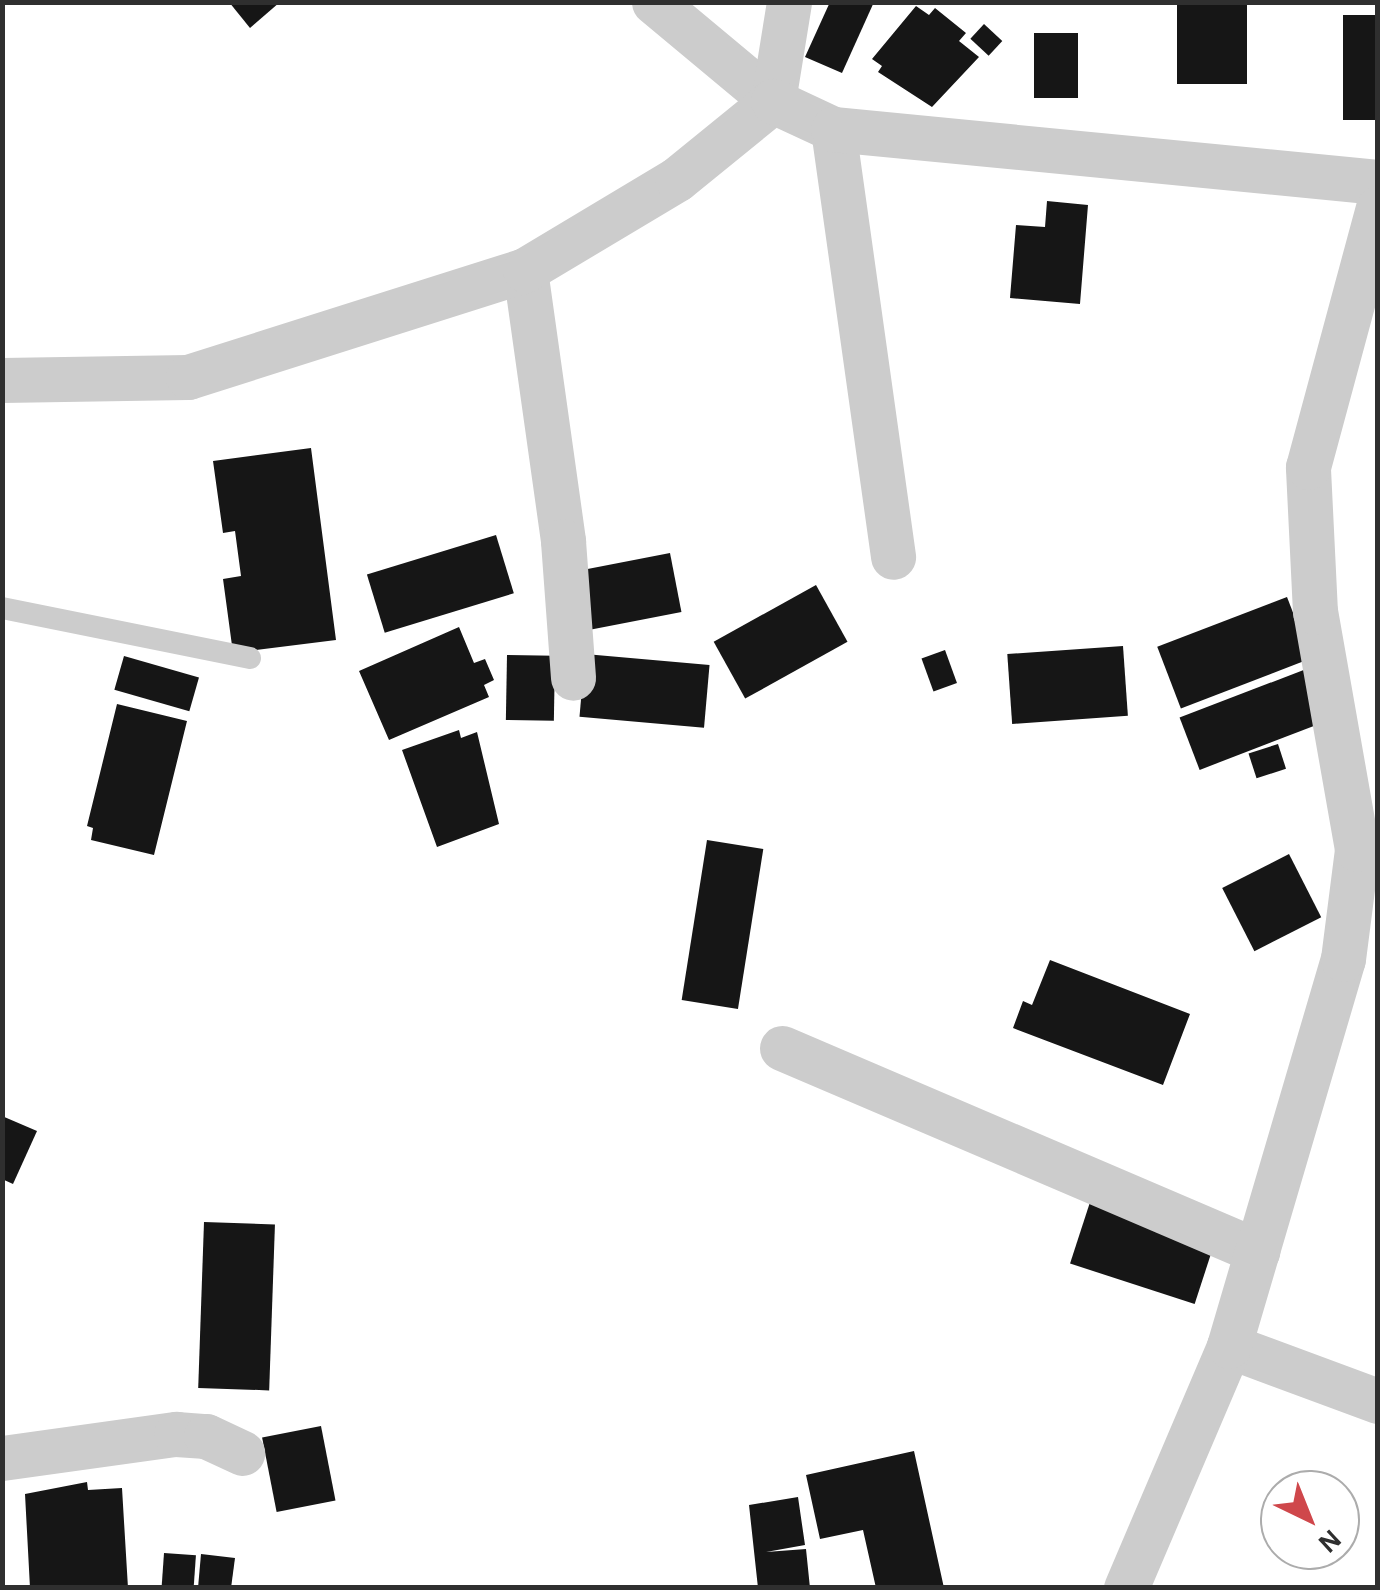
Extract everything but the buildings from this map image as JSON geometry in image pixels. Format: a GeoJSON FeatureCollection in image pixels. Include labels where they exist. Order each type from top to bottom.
{"type":"FeatureCollection","features":[{"type":"Feature","properties":{"kind":"street"},"geometry":{"type":"LineString","coordinates":[[654,2],[773,101],[834,128],[1378,182]]}},
{"type":"Feature","properties":{"kind":"street"},"geometry":{"type":"LineString","coordinates":[[2,380],[188,378],[524,270],[677,178],[773,101],[789,2]]}},
{"type":"Feature","properties":{"kind":"street"},"geometry":{"type":"LineString","coordinates":[[834,128],[894,557]]}},
{"type":"Feature","properties":{"kind":"street"},"geometry":{"type":"LineString","coordinates":[[1126,1588],[1229,1346],[1344,959],[1357,849],[1315,612],[1308,467],[1378,208]]}},
{"type":"Feature","properties":{"kind":"street"},"geometry":{"type":"LineString","coordinates":[[524,270],[563,541],[573,678]]}},
{"type":"Feature","properties":{"kind":"street"},"geometry":{"type":"LineString","coordinates":[[782,1048],[1257,1252]]}},
{"type":"Feature","properties":{"kind":"street"},"geometry":{"type":"LineString","coordinates":[[1229,1346],[1378,1401]]}},
{"type":"Feature","properties":{"kind":"street"},"geometry":{"type":"LineString","coordinates":[[2,1458],[176,1434],[206,1436],[242,1452]]}},
{"type":"Feature","properties":{"kind":"lane"},"geometry":{"type":"LineString","coordinates":[[2,608],[250,658]]}}]}
